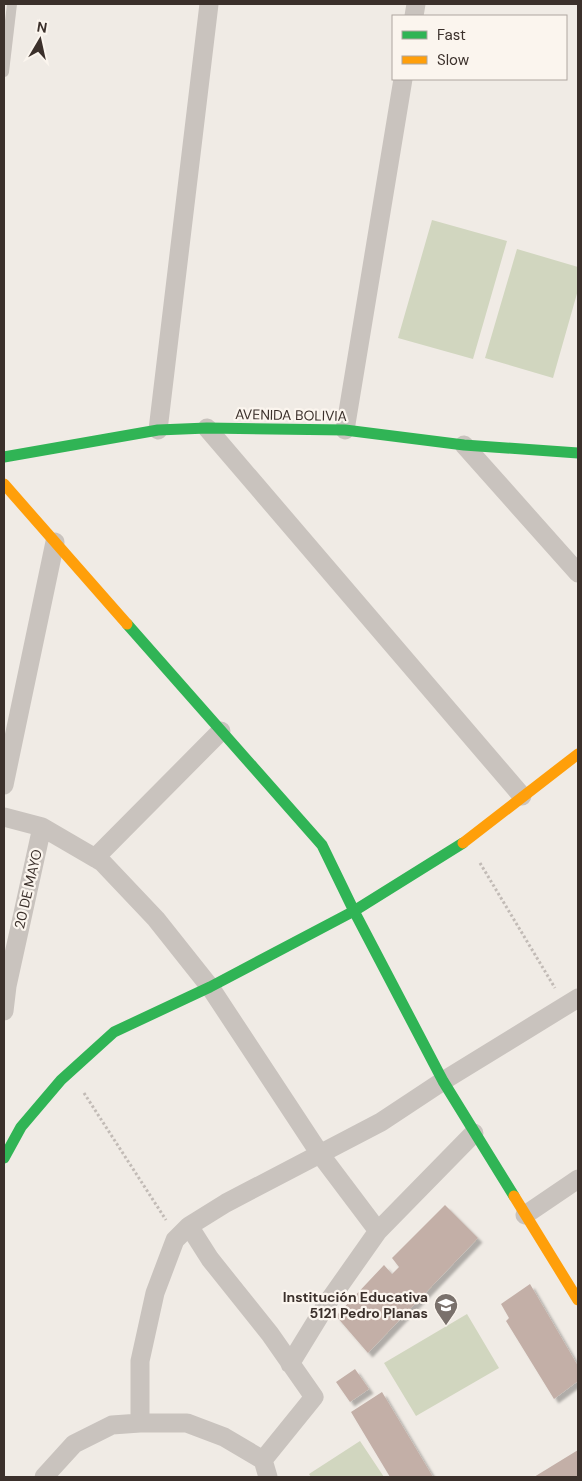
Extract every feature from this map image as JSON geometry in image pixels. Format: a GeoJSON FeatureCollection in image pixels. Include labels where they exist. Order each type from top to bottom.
{"type":"FeatureCollection","features":[{"type":"Feature","properties":{"kind":"street"},"geometry":{"type":"LineString","coordinates":[[158,430],[210,4]]}},
{"type":"Feature","properties":{"kind":"street"},"geometry":{"type":"LineString","coordinates":[[345,430],[404,80]]}},
{"type":"Feature","properties":{"kind":"street"},"geometry":{"type":"LineString","coordinates":[[207,428],[522,796]]}},
{"type":"Feature","properties":{"kind":"street","name":"AVENIDA BOLIVIA"},"geometry":{"type":"LineString","coordinates":[[4,457],[158,430],[207,428],[345,430],[464,445],[578,453]]}},
{"type":"Feature","properties":{"kind":"street"},"geometry":{"type":"LineString","coordinates":[[464,445],[578,573]]}},
{"type":"Feature","properties":{"kind":"street"},"geometry":{"type":"LineString","coordinates":[[4,484],[322,845],[354,911],[443,1081],[578,1300]]}},
{"type":"Feature","properties":{"kind":"street"},"geometry":{"type":"LineString","coordinates":[[4,785],[55,542]]}},
{"type":"Feature","properties":{"kind":"street"},"geometry":{"type":"LineString","coordinates":[[95,858],[221,730]]}},
{"type":"Feature","properties":{"kind":"street"},"geometry":{"type":"LineString","coordinates":[[4,1158],[21,1127],[61,1080],[114,1032],[210,987],[354,911],[466,841],[578,754]]}},
{"type":"Feature","properties":{"kind":"street"},"geometry":{"type":"LineString","coordinates":[[4,817],[42,827],[102,862],[156,920],[210,987],[320,1154],[378,1231]]}},
{"type":"Feature","properties":{"kind":"street","name":"20 DE MAYO"},"geometry":{"type":"LineString","coordinates":[[4,1011],[5,985],[42,827]]}},
{"type":"Feature","properties":{"kind":"street"},"geometry":{"type":"LineString","coordinates":[[140,1423],[140,1361],[155,1293],[175,1240],[189,1226],[226,1203],[381,1122],[443,1081],[572,1002]]}},
{"type":"Feature","properties":{"kind":"street"},"geometry":{"type":"LineString","coordinates":[[290,1364],[328,1302],[378,1231],[474,1133]]}},
{"type":"Feature","properties":{"kind":"street"},"geometry":{"type":"LineString","coordinates":[[525,1215],[578,1179]]}},
{"type":"Feature","properties":{"kind":"street"},"geometry":{"type":"LineString","coordinates":[[44,1477],[74,1444],[112,1425],[140,1423],[187,1423],[224,1437],[266,1469],[314,1397],[270,1334],[210,1260],[189,1226]]}},
{"type":"Feature","properties":{"kind":"lane"},"geometry":{"type":"LineString","coordinates":[[4,72],[12,4]]}},
{"type":"Feature","properties":{"kind":"path"},"geometry":{"type":"LineString","coordinates":[[466,841],[572,1002]]}},
{"type":"Feature","properties":{"kind":"path"},"geometry":{"type":"LineString","coordinates":[[71,1071],[108,1132],[163,1215],[175,1240]]}},
{"type":"Feature","properties":{"kind":"green space"},"geometry":{"type":"Polygon","coordinates":[[[432,220],[507,241],[473,359],[398,338],[432,220]]]}},
{"type":"Feature","properties":{"kind":"green space"},"geometry":{"type":"Polygon","coordinates":[[[517,249],[578,267],[578,290],[553,378],[485,358],[517,249]]]}},
{"type":"Feature","properties":{"kind":"green space"},"geometry":{"type":"Polygon","coordinates":[[[467,1314],[499,1368],[416,1416],[384,1363],[467,1314]]]}},
{"type":"Feature","properties":{"kind":"green space"},"geometry":{"type":"Polygon","coordinates":[[[360,1441],[384,1477],[311,1477],[309,1474],[360,1441]]]}},
{"type":"Feature","properties":{"kind":"building"},"geometry":{"type":"Polygon","coordinates":[[[445,1205],[478,1238],[368,1353],[336,1316],[384,1265],[392,1274],[399,1267],[392,1258],[445,1205]]]}},
{"type":"Feature","properties":{"kind":"building"},"geometry":{"type":"Polygon","coordinates":[[[530,1284],[578,1366],[578,1381],[554,1399],[506,1321],[509,1318],[501,1304],[530,1284]]]}},
{"type":"Feature","properties":{"kind":"building"},"geometry":{"type":"Polygon","coordinates":[[[355,1369],[369,1389],[350,1402],[336,1382],[355,1369]]]}},
{"type":"Feature","properties":{"kind":"building"},"geometry":{"type":"Polygon","coordinates":[[[382,1392],[433,1477],[390,1477],[351,1412],[382,1392]]]}},
{"type":"Feature","properties":{"kind":"building"},"geometry":{"type":"Polygon","coordinates":[[[578,1450],[578,1477],[534,1477],[578,1450]]]}},
{"type":"Feature","properties":{"kind":"traffic: fast"},"geometry":{"type":"LineString","coordinates":[[4,457],[158,430],[207,428],[345,430],[464,445],[578,453]]}},
{"type":"Feature","properties":{"kind":"traffic: fast"},"geometry":{"type":"LineString","coordinates":[[127,624],[322,845],[354,911],[443,1081],[514,1196]]}},
{"type":"Feature","properties":{"kind":"traffic: fast"},"geometry":{"type":"LineString","coordinates":[[4,1158],[21,1127],[61,1080],[114,1032],[210,987],[354,911],[463,843]]}},
{"type":"Feature","properties":{"kind":"traffic: slow"},"geometry":{"type":"LineString","coordinates":[[4,484],[127,624]]}},
{"type":"Feature","properties":{"kind":"traffic: slow"},"geometry":{"type":"LineString","coordinates":[[463,843],[578,754]]}},
{"type":"Feature","properties":{"kind":"traffic: slow"},"geometry":{"type":"LineString","coordinates":[[514,1196],[578,1300]]}},
{"type":"Feature","properties":{"kind":"place","name":"Institución Educativa 5121 Pedro Planas"},"geometry":{"type":"Point","coordinates":[446,1326]}}]}
